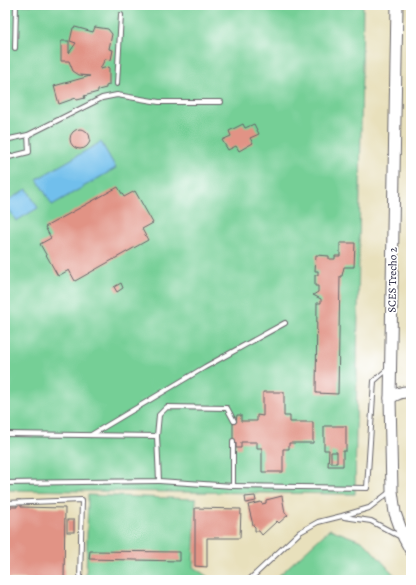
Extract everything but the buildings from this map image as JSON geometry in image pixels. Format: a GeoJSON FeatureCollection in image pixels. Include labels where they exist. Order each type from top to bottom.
{"type":"FeatureCollection","features":[{"type":"Feature","properties":{"kind":"main road","name":"SCES Trecho 2"},"geometry":{"type":"LineString","coordinates":[[397,5],[390,398],[392,491],[395,513],[404,538],[411,551]]}},
{"type":"Feature","properties":{"kind":"main road"},"geometry":{"type":"LineString","coordinates":[[390,398],[398,393],[411,393]]}},
{"type":"Feature","properties":{"kind":"lane"},"geometry":{"type":"LineString","coordinates":[[16,5],[16,48]]}},
{"type":"Feature","properties":{"kind":"lane"},"geometry":{"type":"LineString","coordinates":[[117,84],[121,15]]}},
{"type":"Feature","properties":{"kind":"lane"},"geometry":{"type":"LineString","coordinates":[[5,140],[28,135],[102,98],[116,94],[159,102],[221,102]]}},
{"type":"Feature","properties":{"kind":"lane"},"geometry":{"type":"LineString","coordinates":[[5,158],[29,152],[28,135]]}},
{"type":"Feature","properties":{"kind":"lane"},"geometry":{"type":"LineString","coordinates":[[91,435],[205,367],[285,323]]}},
{"type":"Feature","properties":{"kind":"lane"},"geometry":{"type":"LineString","coordinates":[[5,483],[159,481],[233,486],[367,488],[374,381],[391,367]]}},
{"type":"Feature","properties":{"kind":"lane"},"geometry":{"type":"LineString","coordinates":[[159,481],[159,415],[167,407],[227,408],[234,420]]}},
{"type":"Feature","properties":{"kind":"lane"},"geometry":{"type":"LineString","coordinates":[[5,434],[158,436]]}},
{"type":"Feature","properties":{"kind":"lane"},"geometry":{"type":"LineString","coordinates":[[233,441],[233,486]]}},
{"type":"Feature","properties":{"kind":"lane"},"geometry":{"type":"LineString","coordinates":[[249,580],[300,532],[318,522],[370,508],[392,491]]}},
{"type":"Feature","properties":{"kind":"lane"},"geometry":{"type":"LineString","coordinates":[[5,503],[82,500],[80,580]]}},
{"type":"Feature","properties":{"kind":"lane"},"geometry":{"type":"LineString","coordinates":[[342,516],[371,521],[404,538]]}},
{"type":"Feature","properties":{"kind":"green space"},"geometry":{"type":"Polygon","coordinates":[[[5,5],[363,5],[355,494],[5,490],[5,5]]]}},
{"type":"Feature","properties":{"kind":"green space"},"geometry":{"type":"Polygon","coordinates":[[[88,495],[196,499],[193,567],[213,580],[86,580],[88,495]]]}},
{"type":"Feature","properties":{"kind":"green space"},"geometry":{"type":"Polygon","coordinates":[[[330,529],[364,542],[399,580],[274,580],[330,529]]]}},
{"type":"Feature","properties":{"kind":"water"},"geometry":{"type":"Polygon","coordinates":[[[101,142],[116,168],[52,205],[37,179],[101,142]]]}},
{"type":"Feature","properties":{"kind":"water"},"geometry":{"type":"Polygon","coordinates":[[[27,189],[38,208],[16,221],[5,202],[27,189]]]}}]}
